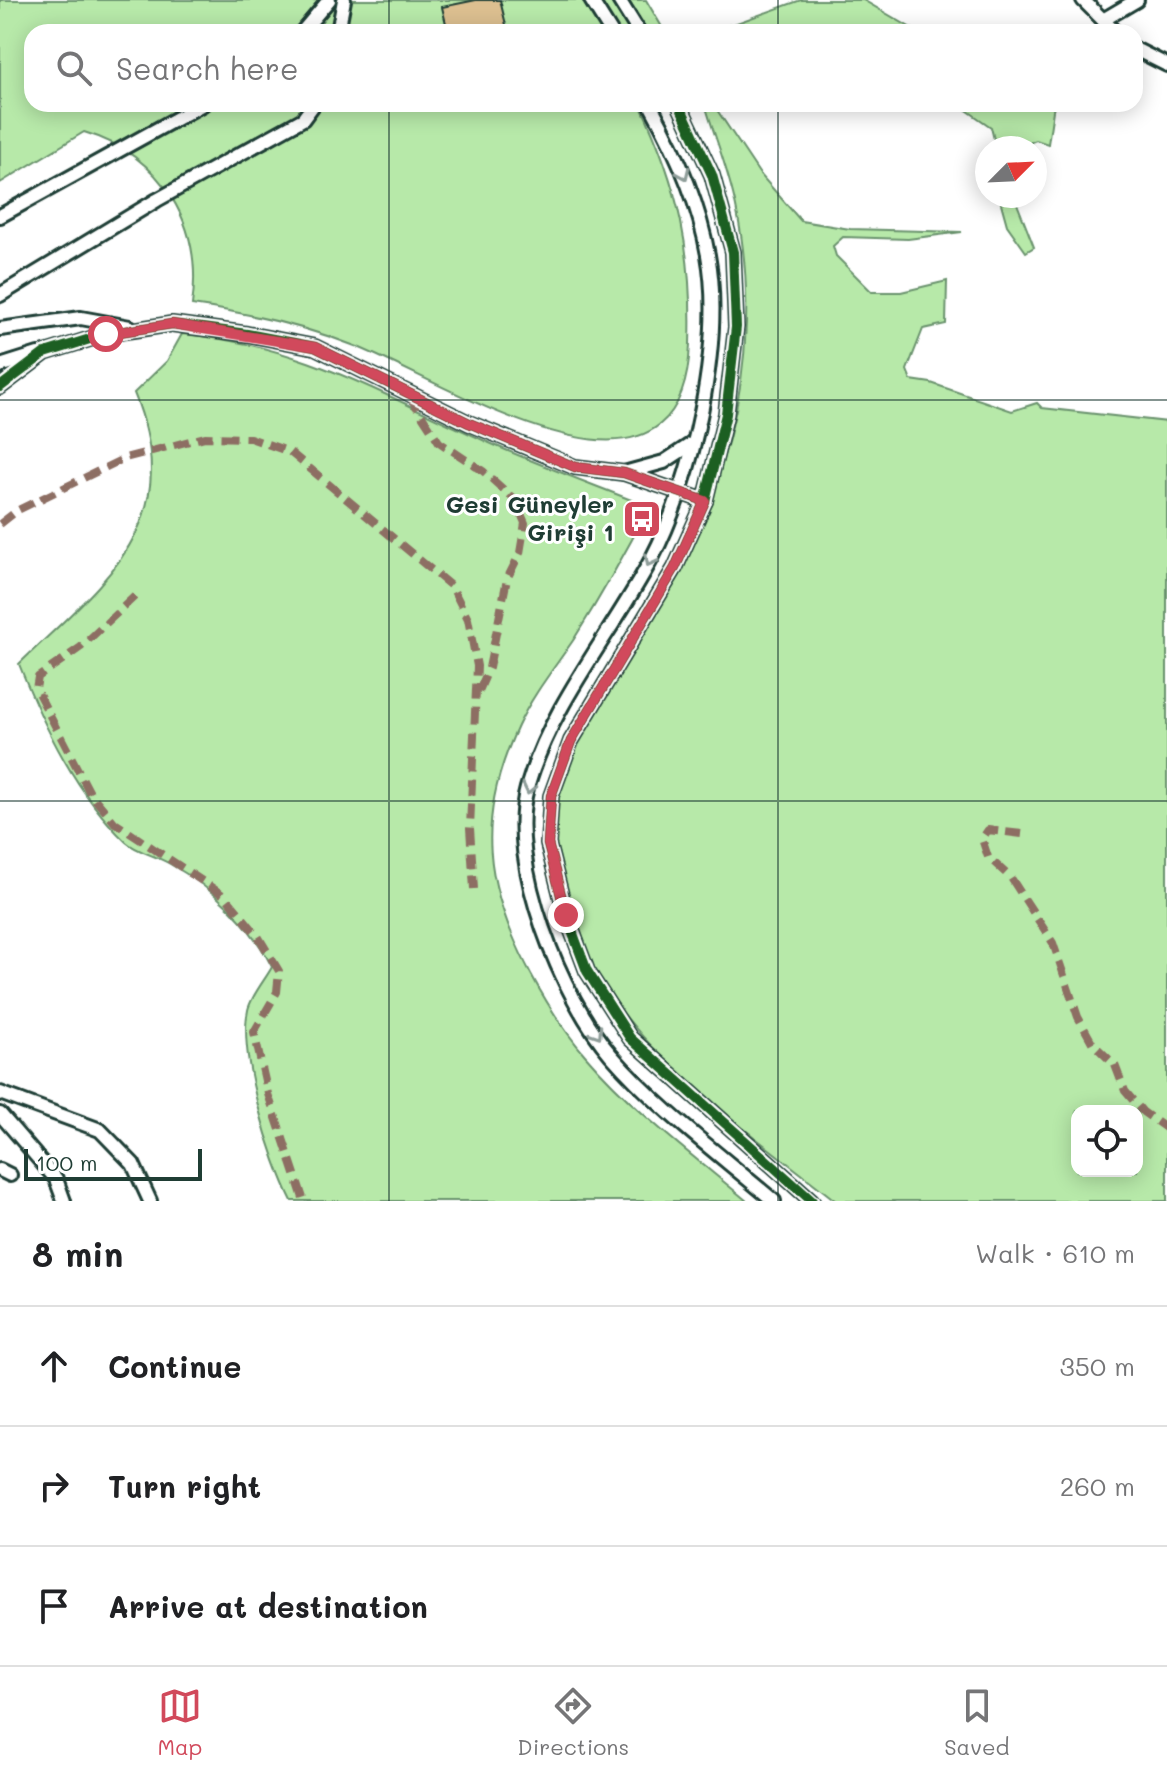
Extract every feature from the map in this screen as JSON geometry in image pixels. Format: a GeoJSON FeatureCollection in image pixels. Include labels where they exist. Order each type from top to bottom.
{"type":"FeatureCollection","features":[{"type":"Feature","properties":{"kind":"street"},"geometry":{"type":"LineString","coordinates":[[309,24],[329,0]]}},
{"type":"Feature","properties":{"kind":"street"},"geometry":{"type":"LineString","coordinates":[[340,24],[344,0]]}},
{"type":"Feature","properties":{"kind":"street"},"geometry":{"type":"LineString","coordinates":[[591,0],[606,24]]}},
{"type":"Feature","properties":{"kind":"street"},"geometry":{"type":"LineString","coordinates":[[619,0],[634,24]]}},
{"type":"Feature","properties":{"kind":"street"},"geometry":{"type":"LineString","coordinates":[[1083,0],[1107,24]]}},
{"type":"Feature","properties":{"kind":"street"},"geometry":{"type":"LineString","coordinates":[[1103,20],[1137,0]]}},
{"type":"Feature","properties":{"kind":"street"},"geometry":{"type":"LineString","coordinates":[[1143,53],[1167,65]]}},
{"type":"Feature","properties":{"kind":"street"},"geometry":{"type":"LineString","coordinates":[[0,216],[188,112]]}},
{"type":"Feature","properties":{"kind":"street"},"geometry":{"type":"LineString","coordinates":[[0,295],[157,200],[303,119],[308,112]]}},
{"type":"Feature","properties":{"kind":"street"},"geometry":{"type":"LineString","coordinates":[[654,112],[688,184],[709,256],[711,326],[693,443],[682,493],[653,557],[548,730],[526,791],[522,846],[543,923],[565,982],[610,1054],[774,1201]]}},
{"type":"Feature","properties":{"kind":"street"},"geometry":{"type":"LineString","coordinates":[[683,112],[712,175],[733,252],[734,341],[726,414],[705,501],[675,568],[571,741],[551,796],[548,844],[566,915],[587,971],[630,1038],[812,1201]]}},
{"type":"Feature","properties":{"kind":"street"},"geometry":{"type":"LineString","coordinates":[[0,329],[81,318],[145,330]]}},
{"type":"Feature","properties":{"kind":"street"},"geometry":{"type":"LineString","coordinates":[[0,366],[106,334],[172,324],[315,347],[469,423],[575,467],[624,473],[705,501]]}},
{"type":"Feature","properties":{"kind":"street"},"geometry":{"type":"LineString","coordinates":[[0,387],[45,353]]}},
{"type":"Feature","properties":{"kind":"street"},"geometry":{"type":"LineString","coordinates":[[624,473],[664,462],[693,443]]}},
{"type":"Feature","properties":{"kind":"street"},"geometry":{"type":"LineString","coordinates":[[0,1093],[100,1130],[133,1164],[150,1201]]}},
{"type":"Feature","properties":{"kind":"street"},"geometry":{"type":"LineString","coordinates":[[0,1114],[56,1179],[64,1201]]}},
{"type":"Feature","properties":{"kind":"green space"},"geometry":{"type":"Polygon","coordinates":[[[0,0],[646,0],[660,24],[24,24],[24,112],[643,112],[674,192],[686,250],[690,344],[677,402],[648,432],[605,440],[554,432],[499,413],[355,346],[275,321],[192,305],[194,276],[191,247],[171,197],[135,157],[84,132],[0,183],[0,0]]]}},
{"type":"Feature","properties":{"kind":"green space"},"geometry":{"type":"Polygon","coordinates":[[[801,0],[863,0],[904,24],[734,24],[801,0]]]}},
{"type":"Feature","properties":{"kind":"green space"},"geometry":{"type":"Polygon","coordinates":[[[708,112],[718,112],[759,173],[801,221],[850,229],[962,232],[908,239],[843,237],[833,246],[836,256],[872,292],[901,292],[947,281],[946,324],[923,329],[907,370],[911,380],[931,383],[1012,411],[1037,403],[1042,408],[1167,422],[1167,1201],[836,1201],[746,1131],[659,1054],[612,998],[575,929],[559,879],[555,853],[553,828],[557,787],[580,731],[690,537],[729,439],[741,382],[746,323],[744,264],[736,207],[708,112]]]}},
{"type":"Feature","properties":{"kind":"green space"},"geometry":{"type":"Polygon","coordinates":[[[969,112],[1053,112],[1048,144],[1047,136],[993,136],[991,127],[969,112]]]}},
{"type":"Feature","properties":{"kind":"green space"},"geometry":{"type":"Polygon","coordinates":[[[1002,208],[1019,208],[1034,247],[1026,252],[1007,225],[1002,208]]]}},
{"type":"Feature","properties":{"kind":"green space"},"geometry":{"type":"Polygon","coordinates":[[[182,334],[264,348],[302,360],[374,389],[505,450],[649,507],[594,607],[524,714],[504,760],[491,822],[495,881],[515,942],[556,1016],[577,1046],[642,1113],[747,1201],[292,1201],[266,1134],[248,1053],[248,1010],[272,967],[253,936],[229,908],[186,874],[126,842],[108,823],[64,759],[39,712],[19,664],[80,606],[107,577],[128,547],[143,515],[151,480],[148,439],[134,393],[167,361],[182,334]]]}},
{"type":"Feature","properties":{"kind":"building"},"geometry":{"type":"Polygon","coordinates":[[[476,0],[500,0],[506,24],[446,24],[442,7],[476,0]]]}},
{"type":"Feature","properties":{"kind":"marked path"},"geometry":{"type":"LineString","coordinates":[[409,395],[439,442],[483,471],[515,500],[525,523],[520,553],[507,579],[489,668],[479,691]]}},
{"type":"Feature","properties":{"kind":"marked path"},"geometry":{"type":"LineString","coordinates":[[0,524],[18,510],[125,458],[205,437],[250,438],[290,452],[452,587],[468,619],[477,666],[470,828],[474,889]]}},
{"type":"Feature","properties":{"kind":"marked path"},"geometry":{"type":"LineString","coordinates":[[135,596],[81,647],[38,677],[36,689],[90,793],[115,823],[226,897],[258,936],[279,971],[277,992],[254,1032],[268,1094],[304,1201]]}},
{"type":"Feature","properties":{"kind":"marked path"},"geometry":{"type":"LineString","coordinates":[[1022,834],[988,830],[982,839],[988,857],[1011,878],[1053,943],[1078,1017],[1093,1044],[1115,1065],[1125,1091],[1143,1112],[1167,1129]]}},
{"type":"Feature","properties":{"kind":"cycle path"},"geometry":{"type":"LineString","coordinates":[[683,112],[712,175],[733,252],[736,327],[726,414],[705,501],[675,568],[571,741],[551,796],[548,844],[566,915],[587,971],[630,1038],[812,1201]]}},
{"type":"Feature","properties":{"kind":"cycle path"},"geometry":{"type":"LineString","coordinates":[[0,387],[45,353],[106,334],[172,324],[247,334],[315,347],[469,423],[575,467],[624,473],[705,501]]}},
{"type":"Feature","properties":{"kind":"place","name":"Gesi Güneyler Girişi 1"},"geometry":{"type":"Point","coordinates":[642,519]}},
{"type":"Feature","properties":{"kind":"route"},"geometry":{"type":"LineString","coordinates":[[106,334],[172,324],[315,347],[469,423],[575,467],[624,473],[705,501],[675,568],[571,741],[551,796],[548,844],[566,915]]}}]}
